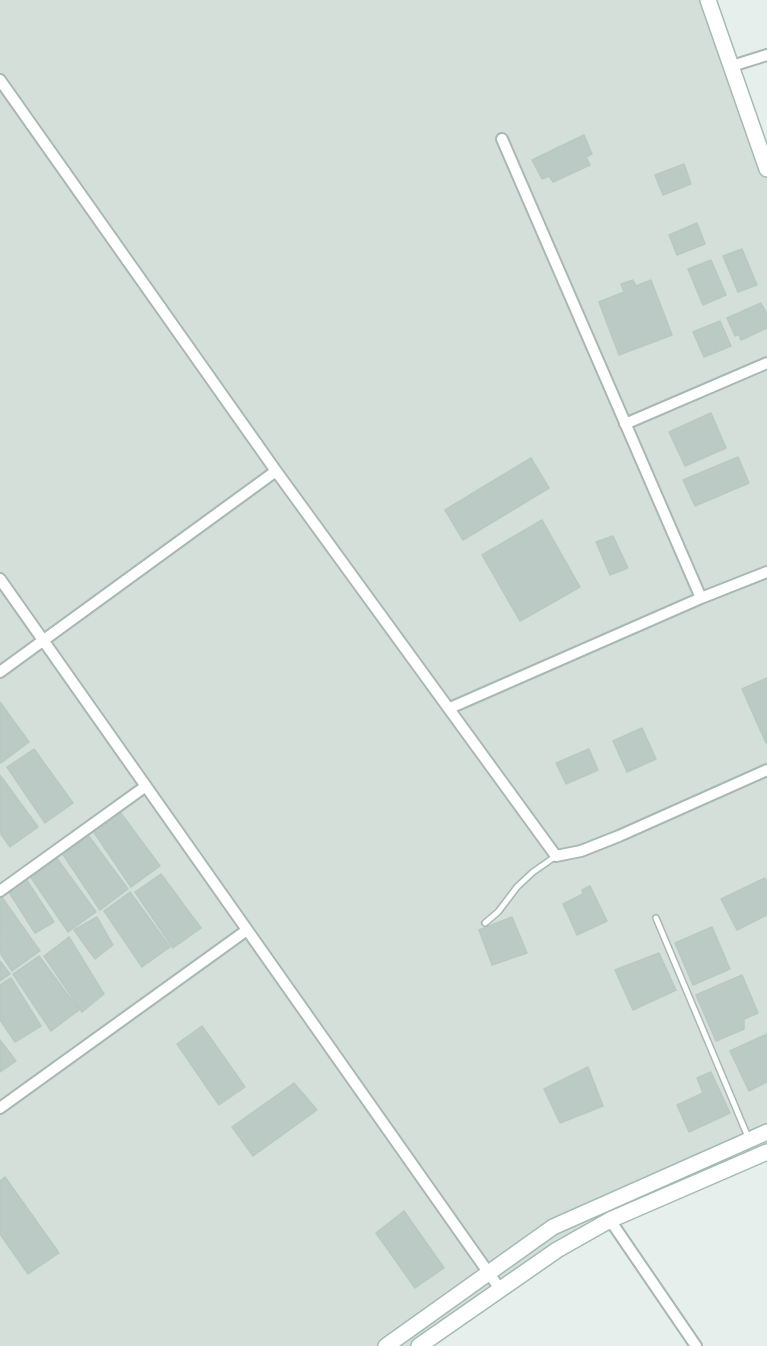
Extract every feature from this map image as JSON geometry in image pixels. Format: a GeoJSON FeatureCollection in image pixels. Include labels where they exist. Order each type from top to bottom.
{"type":"FeatureCollection","features":[{"type":"Feature","properties":{"kind":"street"},"geometry":{"type":"LineString","coordinates":[[708,0],[767,170]]}},
{"type":"Feature","properties":{"kind":"street"},"geometry":{"type":"LineString","coordinates":[[732,66],[767,55]]}},
{"type":"Feature","properties":{"kind":"street"},"geometry":{"type":"LineString","coordinates":[[0,80],[276,471],[556,856],[581,851],[619,836],[767,770]]}},
{"type":"Feature","properties":{"kind":"street"},"geometry":{"type":"LineString","coordinates":[[502,139],[701,598]]}},
{"type":"Feature","properties":{"kind":"street"},"geometry":{"type":"LineString","coordinates":[[625,424],[767,363]]}},
{"type":"Feature","properties":{"kind":"street"},"geometry":{"type":"LineString","coordinates":[[0,672],[276,471]]}},
{"type":"Feature","properties":{"kind":"street"},"geometry":{"type":"LineString","coordinates":[[450,708],[701,598],[767,572]]}},
{"type":"Feature","properties":{"kind":"street"},"geometry":{"type":"LineString","coordinates":[[0,579],[500,1289]]}},
{"type":"Feature","properties":{"kind":"street"},"geometry":{"type":"LineString","coordinates":[[0,891],[146,786]]}},
{"type":"Feature","properties":{"kind":"street"},"geometry":{"type":"LineString","coordinates":[[0,1108],[247,930]]}},
{"type":"Feature","properties":{"kind":"street"},"geometry":{"type":"LineString","coordinates":[[386,1346],[553,1227],[767,1132]]}},
{"type":"Feature","properties":{"kind":"street"},"geometry":{"type":"LineString","coordinates":[[419,1346],[556,1250],[610,1220],[767,1152]]}},
{"type":"Feature","properties":{"kind":"street"},"geometry":{"type":"LineString","coordinates":[[610,1220],[696,1346]]}},
{"type":"Feature","properties":{"kind":"lane"},"geometry":{"type":"LineString","coordinates":[[485,923],[498,912],[533,872],[556,856]]}},
{"type":"Feature","properties":{"kind":"lane"},"geometry":{"type":"LineString","coordinates":[[656,918],[749,1140]]}},
{"type":"Feature","properties":{"kind":"shaded area"},"geometry":{"type":"Polygon","coordinates":[[[0,0],[708,0],[767,167],[767,1148],[598,1227],[416,1346],[0,1346],[0,0]]]}},
{"type":"Feature","properties":{"kind":"building"},"geometry":{"type":"Polygon","coordinates":[[[584,135],[592,154],[586,157],[590,165],[553,182],[549,176],[542,179],[532,160],[584,135]]]}},
{"type":"Feature","properties":{"kind":"building"},"geometry":{"type":"Polygon","coordinates":[[[684,164],[691,184],[663,195],[655,175],[684,164]]]}},
{"type":"Feature","properties":{"kind":"building"},"geometry":{"type":"Polygon","coordinates":[[[697,223],[705,244],[677,255],[669,235],[697,223]]]}},
{"type":"Feature","properties":{"kind":"building"},"geometry":{"type":"Polygon","coordinates":[[[742,249],[757,285],[738,292],[723,256],[742,249]]]}},
{"type":"Feature","properties":{"kind":"building"},"geometry":{"type":"Polygon","coordinates":[[[711,260],[726,295],[703,305],[688,269],[711,260]]]}},
{"type":"Feature","properties":{"kind":"building"},"geometry":{"type":"Polygon","coordinates":[[[633,280],[636,286],[651,280],[672,335],[619,355],[599,302],[624,292],[621,284],[633,280]]]}},
{"type":"Feature","properties":{"kind":"building"},"geometry":{"type":"Polygon","coordinates":[[[761,303],[767,314],[767,328],[741,340],[739,334],[735,336],[727,318],[761,303]]]}},
{"type":"Feature","properties":{"kind":"building"},"geometry":{"type":"Polygon","coordinates":[[[720,321],[731,346],[704,357],[693,332],[720,321]]]}},
{"type":"Feature","properties":{"kind":"building"},"geometry":{"type":"Polygon","coordinates":[[[711,413],[726,448],[685,466],[669,432],[711,413]]]}},
{"type":"Feature","properties":{"kind":"building"},"geometry":{"type":"Polygon","coordinates":[[[738,457],[749,483],[695,506],[683,480],[738,457]]]}},
{"type":"Feature","properties":{"kind":"building"},"geometry":{"type":"Polygon","coordinates":[[[531,458],[549,488],[463,540],[445,510],[531,458]]]}},
{"type":"Feature","properties":{"kind":"building"},"geometry":{"type":"Polygon","coordinates":[[[542,520],[580,587],[520,621],[482,555],[542,520]]]}},
{"type":"Feature","properties":{"kind":"building"},"geometry":{"type":"Polygon","coordinates":[[[613,536],[628,568],[610,575],[596,542],[613,536]]]}},
{"type":"Feature","properties":{"kind":"building"},"geometry":{"type":"Polygon","coordinates":[[[767,678],[767,742],[766,743],[742,689],[767,678]]]}},
{"type":"Feature","properties":{"kind":"building"},"geometry":{"type":"Polygon","coordinates":[[[0,702],[29,742],[1,763],[0,761],[0,702]]]}},
{"type":"Feature","properties":{"kind":"building"},"geometry":{"type":"Polygon","coordinates":[[[642,728],[656,759],[627,772],[613,741],[642,728]]]}},
{"type":"Feature","properties":{"kind":"building"},"geometry":{"type":"Polygon","coordinates":[[[34,749],[73,803],[45,823],[7,767],[34,749]]]}},
{"type":"Feature","properties":{"kind":"building"},"geometry":{"type":"Polygon","coordinates":[[[589,749],[598,770],[566,784],[556,763],[589,749]]]}},
{"type":"Feature","properties":{"kind":"building"},"geometry":{"type":"Polygon","coordinates":[[[0,775],[38,827],[10,847],[0,833],[0,775]]]}},
{"type":"Feature","properties":{"kind":"building"},"geometry":{"type":"Polygon","coordinates":[[[120,812],[160,866],[131,887],[93,831],[120,812]]]}},
{"type":"Feature","properties":{"kind":"building"},"geometry":{"type":"Polygon","coordinates":[[[88,835],[128,889],[100,910],[62,853],[88,835]]]}},
{"type":"Feature","properties":{"kind":"building"},"geometry":{"type":"Polygon","coordinates":[[[56,857],[96,912],[68,932],[30,876],[56,857]]]}},
{"type":"Feature","properties":{"kind":"building"},"geometry":{"type":"Polygon","coordinates":[[[161,874],[201,928],[173,948],[135,892],[161,874]]]}},
{"type":"Feature","properties":{"kind":"building"},"geometry":{"type":"Polygon","coordinates":[[[765,878],[767,915],[737,930],[721,899],[765,878]]]}},
{"type":"Feature","properties":{"kind":"building"},"geometry":{"type":"Polygon","coordinates":[[[26,879],[54,922],[35,933],[9,892],[26,879]]]}},
{"type":"Feature","properties":{"kind":"building"},"geometry":{"type":"Polygon","coordinates":[[[590,886],[607,921],[577,935],[563,904],[583,894],[582,890],[590,886]]]}},
{"type":"Feature","properties":{"kind":"building"},"geometry":{"type":"Polygon","coordinates":[[[130,892],[170,947],[142,967],[104,911],[130,892]]]}},
{"type":"Feature","properties":{"kind":"building"},"geometry":{"type":"Polygon","coordinates":[[[1,896],[40,951],[12,971],[0,953],[1,896]]]}},
{"type":"Feature","properties":{"kind":"building"},"geometry":{"type":"Polygon","coordinates":[[[97,917],[113,945],[95,959],[74,930],[97,917]]]}},
{"type":"Feature","properties":{"kind":"building"},"geometry":{"type":"Polygon","coordinates":[[[512,917],[527,953],[492,965],[479,930],[512,917]]]}},
{"type":"Feature","properties":{"kind":"building"},"geometry":{"type":"Polygon","coordinates":[[[712,927],[730,969],[693,985],[675,943],[712,927]]]}},
{"type":"Feature","properties":{"kind":"building"},"geometry":{"type":"Polygon","coordinates":[[[69,937],[104,994],[82,1012],[44,956],[69,937]]]}},
{"type":"Feature","properties":{"kind":"building"},"geometry":{"type":"Polygon","coordinates":[[[659,953],[676,990],[633,1010],[615,970],[659,953]]]}},
{"type":"Feature","properties":{"kind":"building"},"geometry":{"type":"Polygon","coordinates":[[[39,956],[79,1010],[51,1031],[13,974],[39,956]]]}},
{"type":"Feature","properties":{"kind":"building"},"geometry":{"type":"Polygon","coordinates":[[[0,961],[10,974],[0,981],[0,961]]]}},
{"type":"Feature","properties":{"kind":"building"},"geometry":{"type":"Polygon","coordinates":[[[742,975],[758,1013],[744,1019],[744,1029],[716,1041],[696,995],[742,975]]]}},
{"type":"Feature","properties":{"kind":"building"},"geometry":{"type":"Polygon","coordinates":[[[11,978],[41,1026],[15,1042],[0,1020],[0,985],[11,978]]]}},
{"type":"Feature","properties":{"kind":"building"},"geometry":{"type":"Polygon","coordinates":[[[202,1026],[245,1087],[219,1105],[177,1044],[202,1026]]]}},
{"type":"Feature","properties":{"kind":"building"},"geometry":{"type":"Polygon","coordinates":[[[767,1034],[767,1082],[749,1091],[730,1051],[767,1034]]]}},
{"type":"Feature","properties":{"kind":"building"},"geometry":{"type":"Polygon","coordinates":[[[0,1040],[16,1061],[0,1072],[0,1040]]]}},
{"type":"Feature","properties":{"kind":"building"},"geometry":{"type":"Polygon","coordinates":[[[588,1067],[603,1106],[560,1123],[544,1089],[588,1067]]]}},
{"type":"Feature","properties":{"kind":"building"},"geometry":{"type":"Polygon","coordinates":[[[711,1072],[730,1113],[689,1132],[677,1105],[703,1093],[697,1078],[711,1072]]]}},
{"type":"Feature","properties":{"kind":"building"},"geometry":{"type":"Polygon","coordinates":[[[294,1083],[317,1110],[253,1156],[232,1127],[294,1083]]]}},
{"type":"Feature","properties":{"kind":"building"},"geometry":{"type":"Polygon","coordinates":[[[5,1177],[59,1253],[28,1274],[0,1234],[0,1181],[5,1177]]]}},
{"type":"Feature","properties":{"kind":"building"},"geometry":{"type":"Polygon","coordinates":[[[404,1211],[444,1268],[415,1288],[376,1233],[404,1211]]]}}]}
